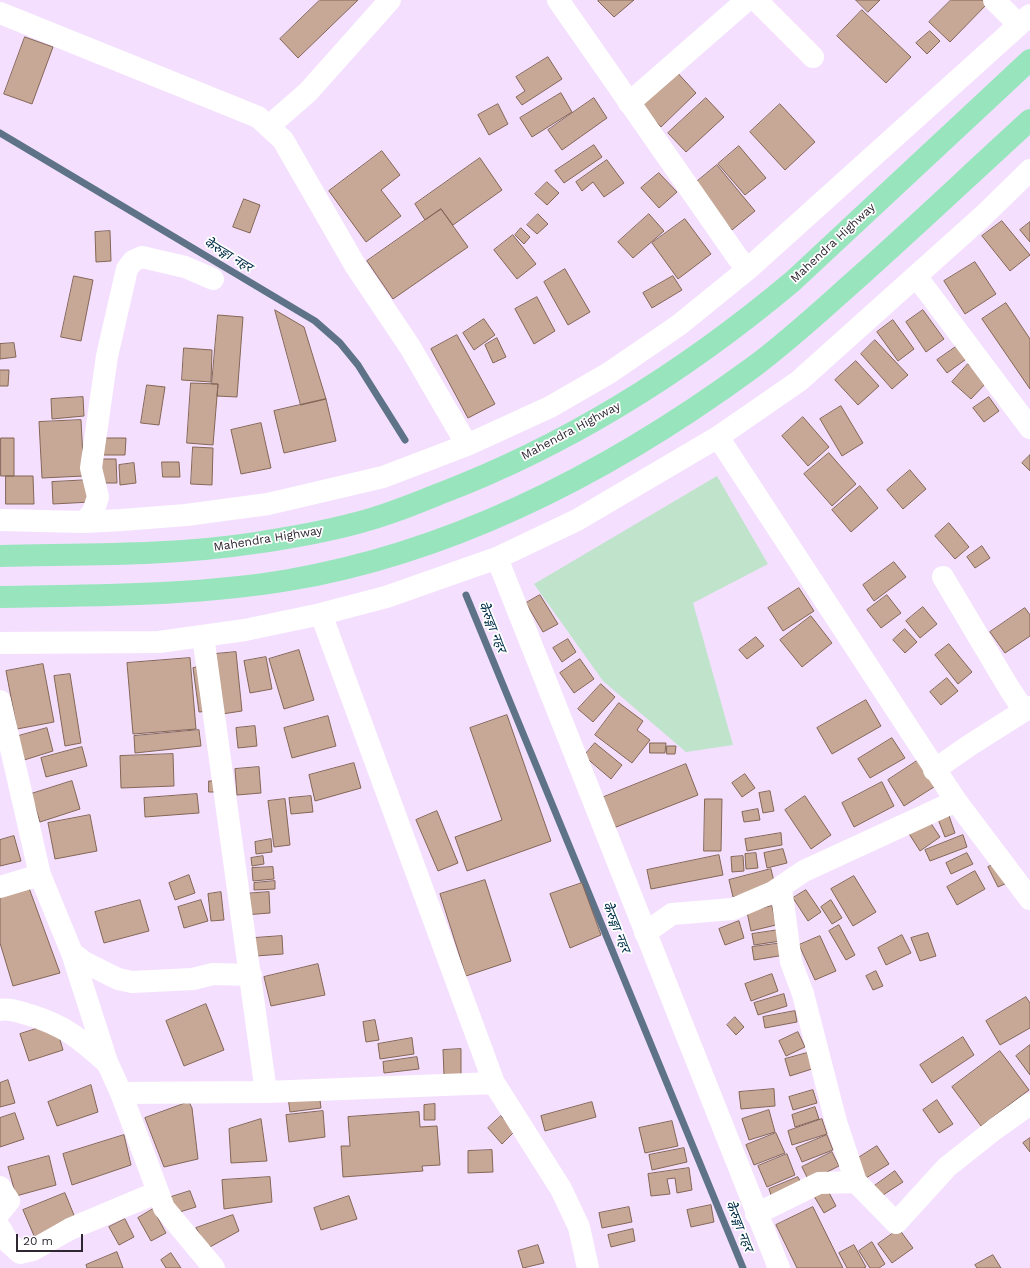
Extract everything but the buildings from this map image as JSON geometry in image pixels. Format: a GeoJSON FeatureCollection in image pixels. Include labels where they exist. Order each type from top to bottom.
{"type":"FeatureCollection","features":[{"type":"Feature","properties":{"kind":"highway","name":"Mahendra Highway"},"geometry":{"type":"LineString","coordinates":[[0,556],[148,553],[193,550],[254,543],[358,523],[467,484],[552,443],[655,385],[754,314],[793,281],[1030,60]]}},
{"type":"Feature","properties":{"kind":"highway"},"geometry":{"type":"LineString","coordinates":[[0,597],[164,593],[290,580],[343,568],[452,537],[494,520],[549,494],[638,444],[753,367],[813,318],[1030,120]]}},
{"type":"Feature","properties":{"kind":"street"},"geometry":{"type":"LineString","coordinates":[[269,126],[308,92],[390,0]]}},
{"type":"Feature","properties":{"kind":"street"},"geometry":{"type":"LineString","coordinates":[[558,0],[629,103],[748,269]]}},
{"type":"Feature","properties":{"kind":"street"},"geometry":{"type":"LineString","coordinates":[[629,103],[747,0]]}},
{"type":"Feature","properties":{"kind":"street"},"geometry":{"type":"LineString","coordinates":[[756,0],[812,56]]}},
{"type":"Feature","properties":{"kind":"street"},"geometry":{"type":"LineString","coordinates":[[0,520],[84,522],[186,515],[268,504],[383,477],[467,445],[550,407],[609,373],[678,325],[748,269],[1024,20],[994,0]]}},
{"type":"Feature","properties":{"kind":"street"},"geometry":{"type":"LineString","coordinates":[[0,13],[258,117],[269,126],[282,140],[355,265],[410,347],[467,445]]}},
{"type":"Feature","properties":{"kind":"street"},"geometry":{"type":"LineString","coordinates":[[0,643],[159,642],[245,630],[321,614],[386,597],[497,558],[577,520],[718,437],[799,381],[983,216],[1028,180]]}},
{"type":"Feature","properties":{"kind":"street"},"geometry":{"type":"LineString","coordinates":[[84,522],[93,512],[98,497],[91,468],[107,356],[127,269],[133,261],[142,257],[185,267],[213,279]]}},
{"type":"Feature","properties":{"kind":"street"},"geometry":{"type":"LineString","coordinates":[[916,276],[1030,428]]}},
{"type":"Feature","properties":{"kind":"street"},"geometry":{"type":"LineString","coordinates":[[718,437],[934,770],[1030,899]]}},
{"type":"Feature","properties":{"kind":"street"},"geometry":{"type":"LineString","coordinates":[[497,558],[756,1214],[779,1268]]}},
{"type":"Feature","properties":{"kind":"street"},"geometry":{"type":"LineString","coordinates":[[934,770],[1027,709],[1009,688],[943,577]]}},
{"type":"Feature","properties":{"kind":"street"},"geometry":{"type":"LineString","coordinates":[[321,614],[494,1083],[561,1190],[579,1227],[588,1268]]}},
{"type":"Feature","properties":{"kind":"street"},"geometry":{"type":"LineString","coordinates":[[203,636],[266,1092]]}},
{"type":"Feature","properties":{"kind":"street"},"geometry":{"type":"LineString","coordinates":[[0,701],[40,875],[72,953],[107,1062],[121,1093],[164,1208],[214,1268]]}},
{"type":"Feature","properties":{"kind":"street"},"geometry":{"type":"LineString","coordinates":[[645,933],[672,914],[733,909],[773,892],[804,871],[956,801]]}},
{"type":"Feature","properties":{"kind":"street"},"geometry":{"type":"LineString","coordinates":[[0,887],[40,875]]}},
{"type":"Feature","properties":{"kind":"street"},"geometry":{"type":"LineString","coordinates":[[781,887],[791,962],[802,994],[836,1122],[856,1182],[896,1223],[947,1167],[995,1128],[1030,1104]]}},
{"type":"Feature","properties":{"kind":"street"},"geometry":{"type":"LineString","coordinates":[[72,953],[84,962],[118,979],[132,982],[193,979],[213,974],[251,975]]}},
{"type":"Feature","properties":{"kind":"street"},"geometry":{"type":"LineString","coordinates":[[0,1010],[10,1009],[55,1023],[81,1039],[107,1062]]}},
{"type":"Feature","properties":{"kind":"street"},"geometry":{"type":"LineString","coordinates":[[121,1093],[266,1092],[494,1083]]}},
{"type":"Feature","properties":{"kind":"street"},"geometry":{"type":"LineString","coordinates":[[756,1214],[819,1182],[856,1182]]}},
{"type":"Feature","properties":{"kind":"street"},"geometry":{"type":"LineString","coordinates":[[0,1187],[9,1201],[0,1212]]}},
{"type":"Feature","properties":{"kind":"street"},"geometry":{"type":"LineString","coordinates":[[0,1228],[8,1242],[20,1252],[33,1250],[70,1229],[158,1192]]}},
{"type":"Feature","properties":{"kind":"green space"},"geometry":{"type":"Polygon","coordinates":[[[717,476],[768,564],[693,603],[733,745],[686,752],[603,681],[534,584],[717,476]]]}},
{"type":"Feature","properties":{"kind":"waterway","name":"केेरुङ्गा नहर"},"geometry":{"type":"LineString","coordinates":[[0,133],[315,321],[340,343],[358,365],[405,440]]}},
{"type":"Feature","properties":{"kind":"waterway","name":"केेरुङ्गा नहर"},"geometry":{"type":"LineString","coordinates":[[466,595],[743,1268]]}}]}
